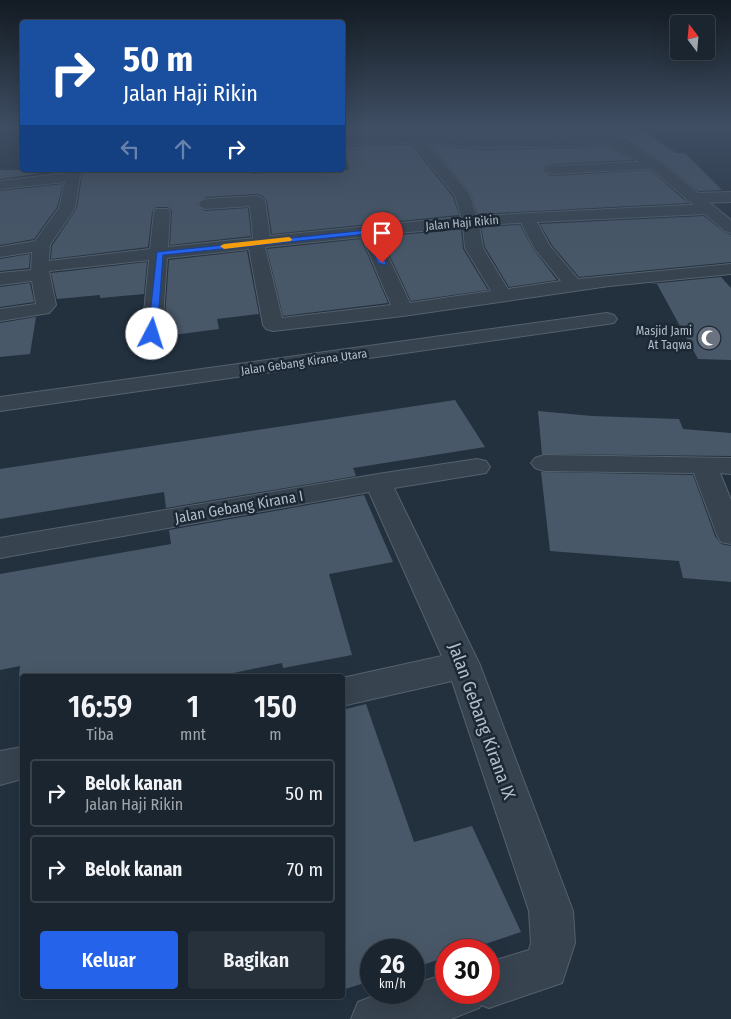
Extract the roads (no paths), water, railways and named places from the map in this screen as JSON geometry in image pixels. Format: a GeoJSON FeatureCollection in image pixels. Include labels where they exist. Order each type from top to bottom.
{"type":"FeatureCollection","features":[{"type":"Feature","properties":{"kind":"street"},"geometry":{"type":"LineString","coordinates":[[445,173],[456,186],[466,204],[474,248],[503,296]]}},
{"type":"Feature","properties":{"kind":"street"},"geometry":{"type":"LineString","coordinates":[[664,173],[731,228]]}},
{"type":"Feature","properties":{"kind":"street"},"geometry":{"type":"LineString","coordinates":[[0,185],[74,174],[67,208],[41,245],[40,271],[45,307],[0,315]]}},
{"type":"Feature","properties":{"kind":"street"},"geometry":{"type":"LineString","coordinates":[[693,198],[731,197]]}},
{"type":"Feature","properties":{"kind":"street"},"geometry":{"type":"LineString","coordinates":[[206,204],[257,201],[259,242],[273,325],[403,310],[666,274],[731,269]]}},
{"type":"Feature","properties":{"kind":"street","name":"Jalan Haji Rikin"},"geometry":{"type":"LineString","coordinates":[[0,279],[160,253],[470,221],[706,209]]}},
{"type":"Feature","properties":{"kind":"street"},"geometry":{"type":"LineString","coordinates":[[155,337],[152,334],[162,212]]}},
{"type":"Feature","properties":{"kind":"street"},"geometry":{"type":"LineString","coordinates":[[527,219],[543,248],[574,286]]}},
{"type":"Feature","properties":{"kind":"street"},"geometry":{"type":"LineString","coordinates":[[368,232],[403,310]]}},
{"type":"Feature","properties":{"kind":"street"},"geometry":{"type":"LineString","coordinates":[[0,252],[41,245]]}},
{"type":"Feature","properties":{"kind":"street","name":"Jalan Gebang Kirana Utara"},"geometry":{"type":"LineString","coordinates":[[0,404],[607,319]]}},
{"type":"Feature","properties":{"kind":"street"},"geometry":{"type":"LineString","coordinates":[[544,463],[731,466]]}},
{"type":"Feature","properties":{"kind":"street"},"geometry":{"type":"LineString","coordinates":[[704,465],[731,535]]}},
{"type":"Feature","properties":{"kind":"street","name":"Jalan Gebang Kirana I"},"geometry":{"type":"LineString","coordinates":[[0,548],[378,482],[478,467]]}},
{"type":"Feature","properties":{"kind":"street","name":"Jalan Gebang Kirana IX"},"geometry":{"type":"LineString","coordinates":[[378,482],[464,664],[551,911],[553,943],[546,968],[500,982]]}},
{"type":"Feature","properties":{"kind":"street"},"geometry":{"type":"LineString","coordinates":[[345,691],[464,664]]}},
{"type":"Feature","properties":{"kind":"street"},"geometry":{"type":"LineString","coordinates":[[0,768],[20,763]]}},
{"type":"Feature","properties":{"kind":"street"},"geometry":{"type":"LineString","coordinates":[[375,1019],[435,1001]]}},
{"type":"Feature","properties":{"kind":"place","name":"Masjid Jami At Taqwa"},"geometry":{"type":"Point","coordinates":[709,338]}}]}
